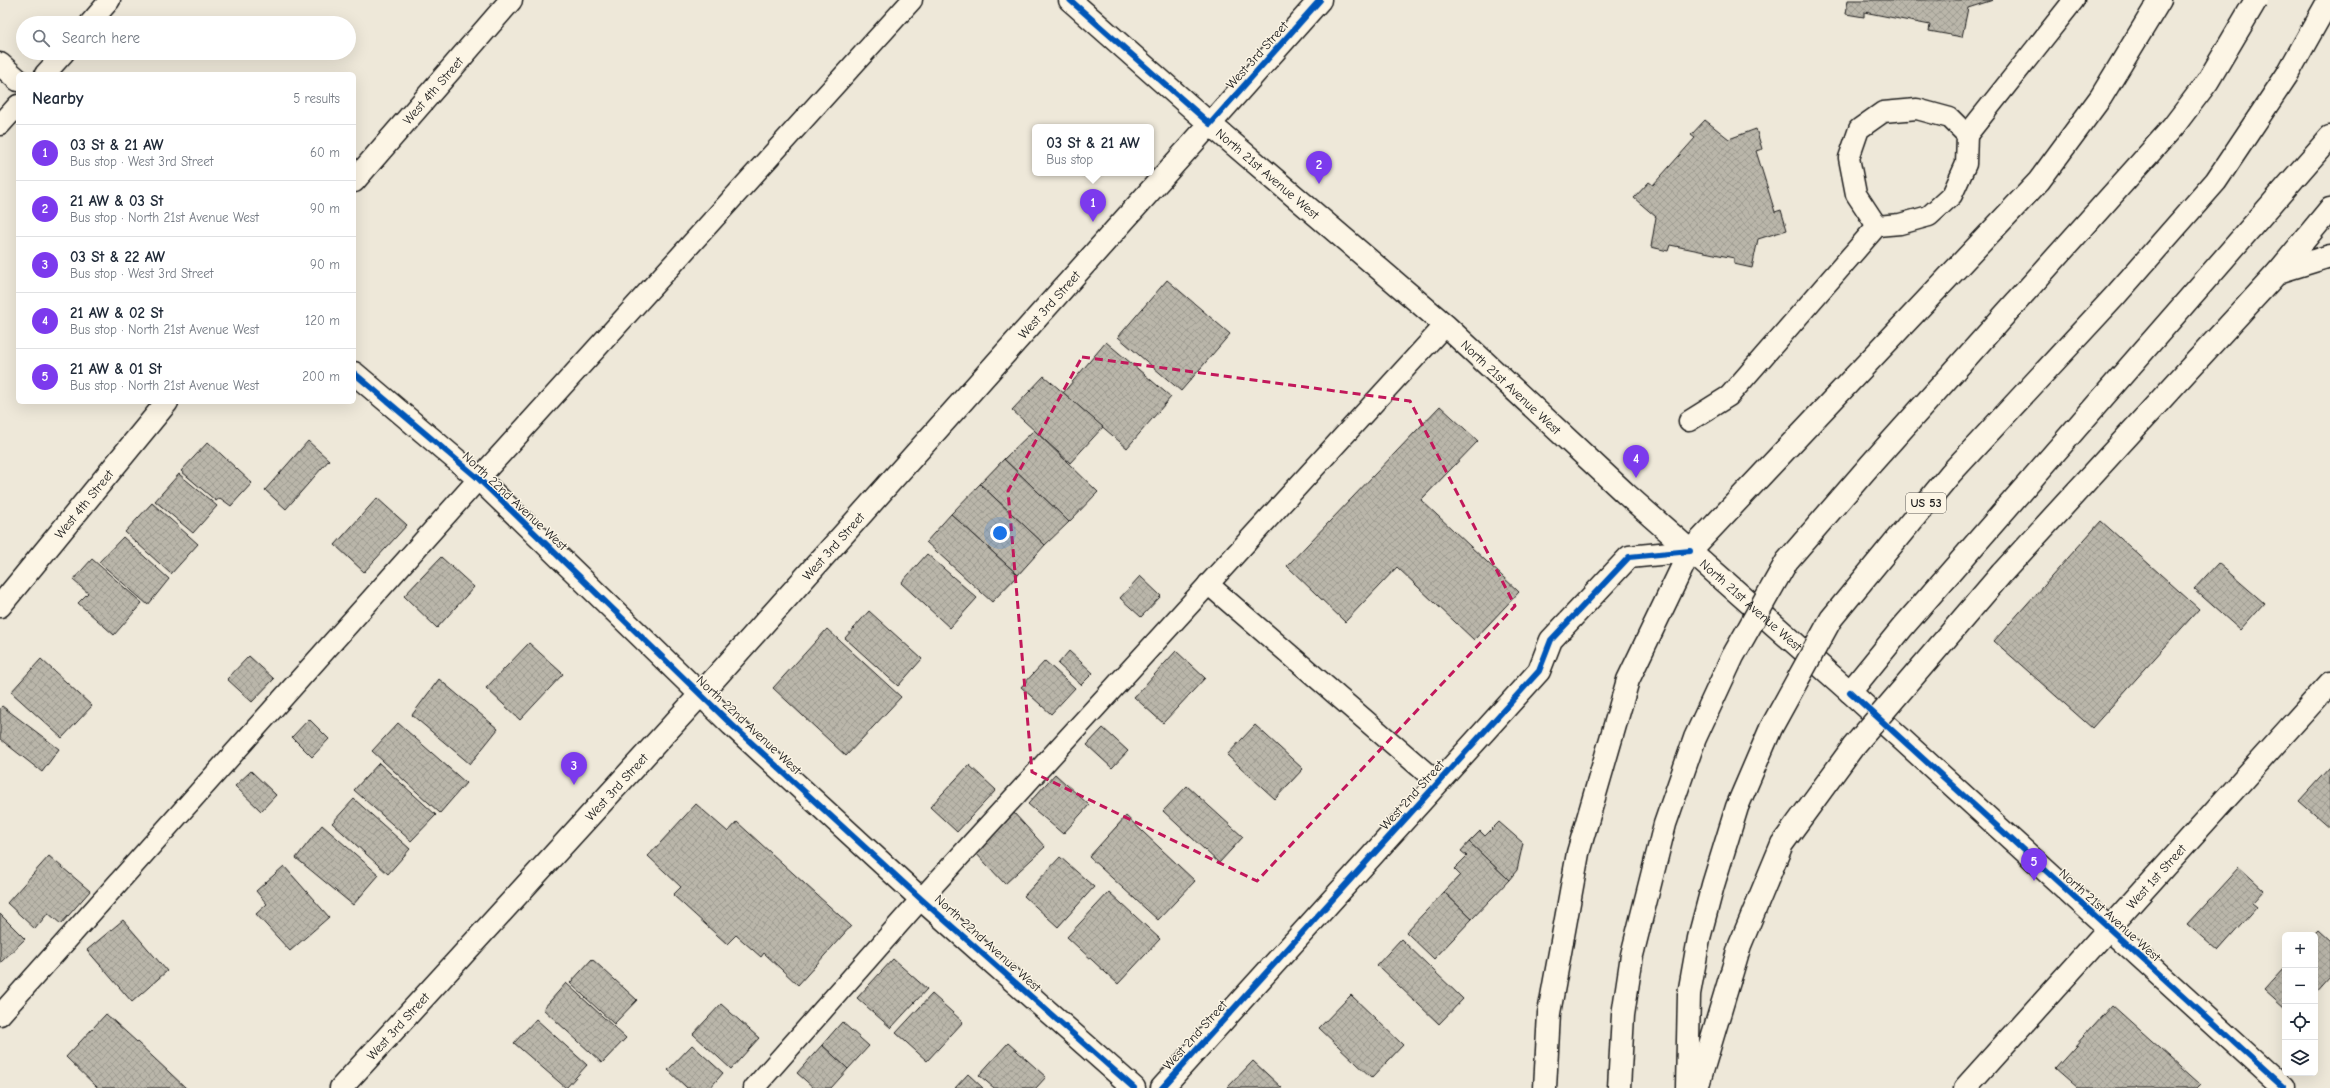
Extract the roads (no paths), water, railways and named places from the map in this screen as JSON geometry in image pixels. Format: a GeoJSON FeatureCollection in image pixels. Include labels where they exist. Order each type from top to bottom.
{"type":"FeatureCollection","features":[{"type":"Feature","properties":{"kind":"main road","name":"West 4th Street"},"geometry":{"type":"LineString","coordinates":[[356,179],[511,0]]}},
{"type":"Feature","properties":{"kind":"main road","name":"North 21st Avenue West"},"geometry":{"type":"LineString","coordinates":[[1070,0],[1210,124],[1444,325],[1690,551],[1850,692],[2284,1088]]}},
{"type":"Feature","properties":{"kind":"main road","name":"West 3rd Street"},"geometry":{"type":"LineString","coordinates":[[341,1088],[700,695],[1320,0]]}},
{"type":"Feature","properties":{"kind":"main road"},"geometry":{"type":"LineString","coordinates":[[1545,1088],[1549,1013],[1578,853],[1628,680],[1690,551],[2039,181],[2101,97],[2160,0]]}},
{"type":"Feature","properties":{"kind":"main road"},"geometry":{"type":"LineString","coordinates":[[1619,1088],[1623,1015],[1632,955],[1665,824],[1695,738],[1733,656],[1787,561],[1871,464],[2173,128],[2208,81],[2256,0]]}},
{"type":"Feature","properties":{"kind":"main road","name":"US 53"},"geometry":{"type":"LineString","coordinates":[[1687,1088],[1689,994],[1699,938],[1713,885],[1737,807],[1771,728],[1831,618],[1951,473],[2115,296],[2216,181],[2287,75],[2328,0]]}},
{"type":"Feature","properties":{"kind":"main road"},"geometry":{"type":"LineString","coordinates":[[0,64],[16,78]]}},
{"type":"Feature","properties":{"kind":"main road"},"geometry":{"type":"LineString","coordinates":[[1850,692],[1902,628],[2330,137]]}},
{"type":"Feature","properties":{"kind":"main road"},"geometry":{"type":"LineString","coordinates":[[1697,1088],[1740,946],[1782,844],[1853,746],[2002,573],[2278,272],[2330,210]]}},
{"type":"Feature","properties":{"kind":"main road"},"geometry":{"type":"LineString","coordinates":[[2278,272],[2330,256]]}},
{"type":"Feature","properties":{"kind":"main road","name":"North 22nd Avenue West"},"geometry":{"type":"LineString","coordinates":[[356,375],[479,479],[700,695],[921,899],[1134,1088]]}},
{"type":"Feature","properties":{"kind":"main road","name":"West 4th Street"},"geometry":{"type":"LineString","coordinates":[[0,606],[165,404]]}},
{"type":"Feature","properties":{"kind":"main road","name":"West 2nd Street"},"geometry":{"type":"LineString","coordinates":[[1162,1088],[1539,671],[1551,640],[1629,557],[1690,551]]}},
{"type":"Feature","properties":{"kind":"main road","name":"West 1st Street"},"geometry":{"type":"LineString","coordinates":[[1965,1088],[2110,930],[2330,683]]}},
{"type":"Feature","properties":{"kind":"lane"},"geometry":{"type":"LineString","coordinates":[[96,16],[110,0]]}},
{"type":"Feature","properties":{"kind":"lane"},"geometry":{"type":"LineString","coordinates":[[0,1015],[479,479],[912,0]]}},
{"type":"Feature","properties":{"kind":"lane"},"geometry":{"type":"LineString","coordinates":[[1689,421],[1729,396],[1877,226],[1900,224],[1929,216],[1952,195],[1966,164],[1967,135],[2074,0]]}},
{"type":"Feature","properties":{"kind":"lane"},"geometry":{"type":"LineString","coordinates":[[47,72],[58,60]]}},
{"type":"Feature","properties":{"kind":"lane"},"geometry":{"type":"LineString","coordinates":[[0,125],[16,107]]}},
{"type":"Feature","properties":{"kind":"lane"},"geometry":{"type":"LineString","coordinates":[[1877,226],[1856,194],[1849,158],[1859,129],[1883,112],[1917,109],[1950,118],[1967,135]]}},
{"type":"Feature","properties":{"kind":"lane"},"geometry":{"type":"LineString","coordinates":[[754,1088],[921,899],[1444,325]]}},
{"type":"Feature","properties":{"kind":"lane"},"geometry":{"type":"LineString","coordinates":[[1208,584],[1438,783]]}},
{"type":"Feature","properties":{"kind":"place","name":"21 AW & 03 St"},"geometry":{"type":"Point","coordinates":[1319,184]}},
{"type":"Feature","properties":{"kind":"place","name":"03 St & 21 AW"},"geometry":{"type":"Point","coordinates":[1093,222]}},
{"type":"Feature","properties":{"kind":"place","name":"21 AW & 02 St"},"geometry":{"type":"Point","coordinates":[1636,478]}},
{"type":"Feature","properties":{"kind":"place","name":"03 St & 22 AW"},"geometry":{"type":"Point","coordinates":[574,785]}},
{"type":"Feature","properties":{"kind":"place","name":"21 AW & 01 St"},"geometry":{"type":"Point","coordinates":[2034,881]}}]}
